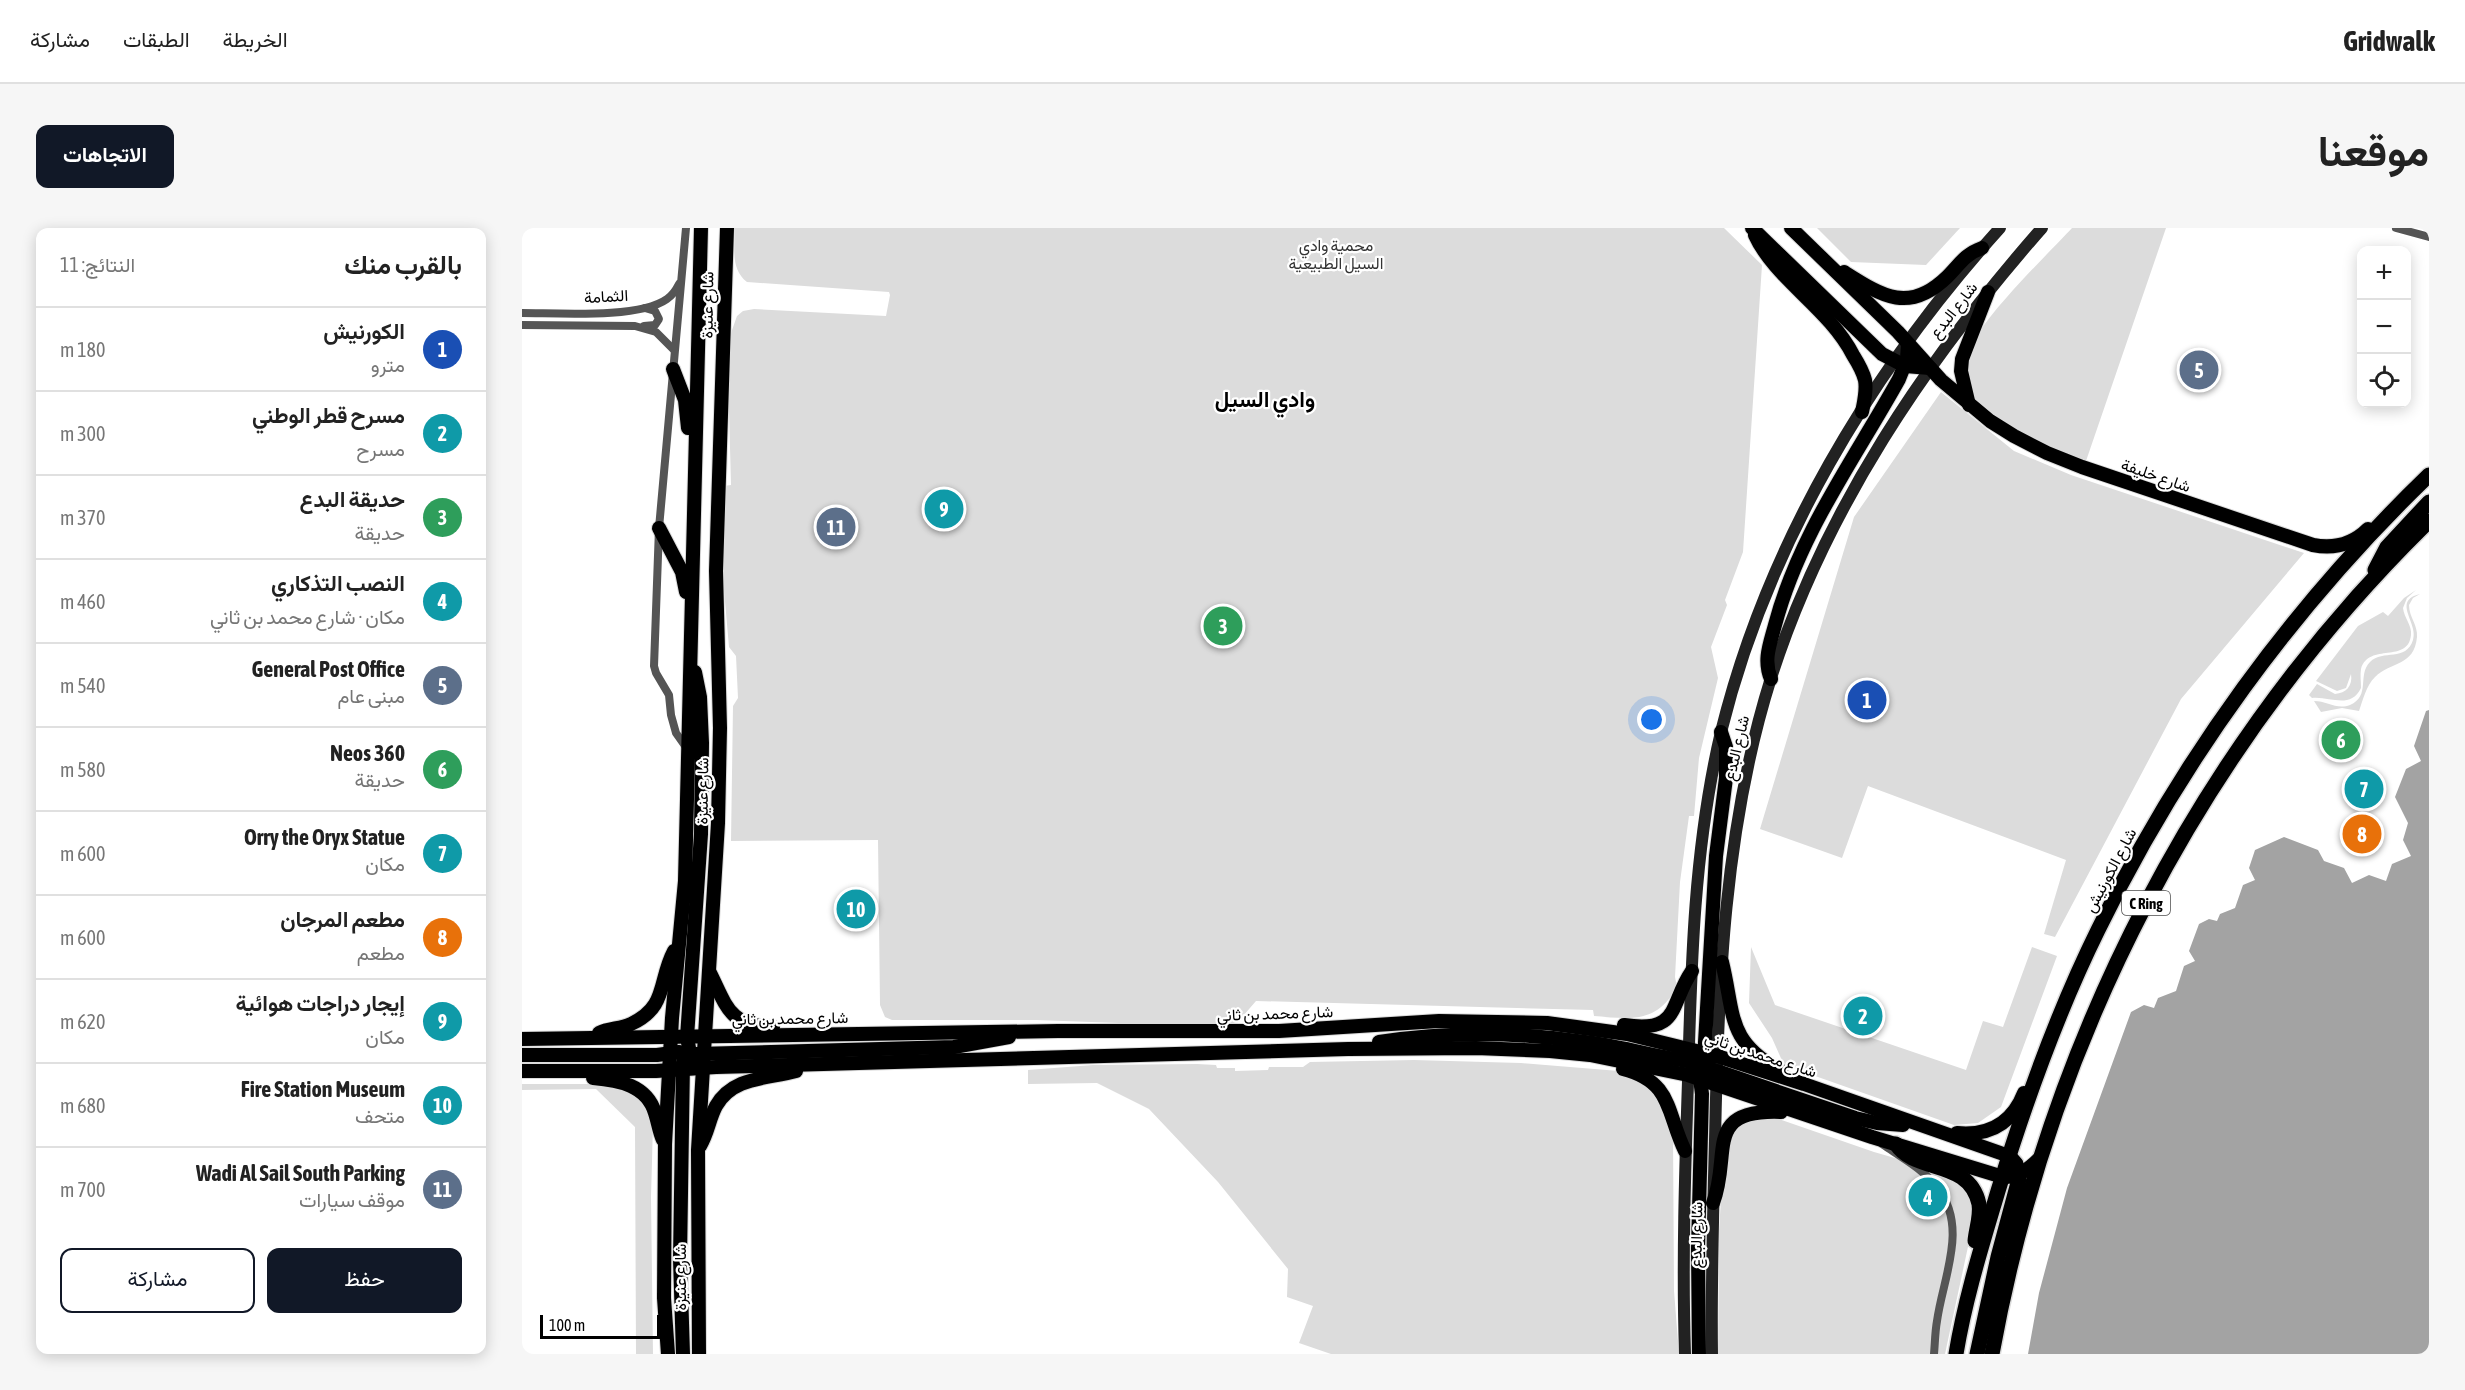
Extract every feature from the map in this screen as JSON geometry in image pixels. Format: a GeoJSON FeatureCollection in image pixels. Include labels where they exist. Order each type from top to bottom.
{"type":"FeatureCollection","features":[{"type":"Feature","properties":{"kind":"highway","name":"شارع الكورنيش"},"geometry":{"type":"LineString","coordinates":[[1956,1354],[1978,1259],[2009,1156],[2044,1058],[2097,932],[2137,854],[2178,786],[2221,722],[2291,626],[2327,582],[2388,515],[2429,475]]}},
{"type":"Feature","properties":{"kind":"highway"},"geometry":{"type":"LineString","coordinates":[[2373,579],[2386,547],[2429,502]]}},
{"type":"Feature","properties":{"kind":"highway","name":"C Ring"},"geometry":{"type":"LineString","coordinates":[[1992,1354],[2006,1284],[2040,1158],[2064,1087],[2101,996],[2131,932],[2207,798],[2257,723],[2316,644],[2429,520]]}},
{"type":"Feature","properties":{"kind":"highway"},"geometry":{"type":"LineString","coordinates":[[1896,1144],[1907,1156],[1950,1171],[1963,1178],[1971,1187],[1979,1204],[1975,1243],[1978,1259]]}},
{"type":"Feature","properties":{"kind":"highway"},"geometry":{"type":"LineString","coordinates":[[1977,1354],[2019,1174],[2016,1164],[2009,1156]]}},
{"type":"Feature","properties":{"kind":"main road","name":"شارع عنيزة"},"geometry":{"type":"LineString","coordinates":[[699,1354],[698,1150],[701,1069],[671,1037],[685,881],[701,228]]}},
{"type":"Feature","properties":{"kind":"main road","name":"شارع عنيزة"},"geometry":{"type":"LineString","coordinates":[[668,1354],[664,1298],[665,1144],[669,1069],[704,1036],[710,973],[719,794],[717,536],[726,228]]}},
{"type":"Feature","properties":{"kind":"main road"},"geometry":{"type":"LineString","coordinates":[[1752,228],[1882,354],[1900,364],[1930,368]]}},
{"type":"Feature","properties":{"kind":"main road"},"geometry":{"type":"LineString","coordinates":[[1752,228],[1762,252],[1833,324],[1851,351],[1865,379],[1862,412]]}},
{"type":"Feature","properties":{"kind":"main road","name":"شارع خليفة"},"geometry":{"type":"LineString","coordinates":[[1791,228],[1930,368],[1970,405],[2014,436],[2062,459],[2313,545],[2335,547],[2349,543],[2388,515]]}},
{"type":"Feature","properties":{"kind":"main road","name":"شارع البدع"},"geometry":{"type":"LineString","coordinates":[[1908,344],[2000,228]]}},
{"type":"Feature","properties":{"kind":"main road","name":"شارع البدع"},"geometry":{"type":"LineString","coordinates":[[1685,1354],[1683,1275],[1685,1151],[1722,962],[1740,805],[1757,725],[1771,679],[1799,600],[1829,534],[1871,459],[1930,368],[1988,292],[2042,228]]}},
{"type":"Feature","properties":{"kind":"main road"},"geometry":{"type":"LineString","coordinates":[[1829,265],[1882,295],[1904,299],[1931,290],[1948,276],[1966,255],[1982,248]]}},
{"type":"Feature","properties":{"kind":"main road"},"geometry":{"type":"LineString","coordinates":[[1970,405],[1961,371],[1962,359],[1988,292]]}},
{"type":"Feature","properties":{"kind":"main road"},"geometry":{"type":"LineString","coordinates":[[1771,679],[1767,671],[1766,655],[1790,576],[1827,500],[1900,364],[1908,344]]}},
{"type":"Feature","properties":{"kind":"main road","name":"شارع البدع"},"geometry":{"type":"LineString","coordinates":[[1712,1354],[1713,1203],[1692,971],[1700,853],[1712,775],[1721,732],[1742,659],[1776,571],[1832,459],[1862,412],[1900,364]]}},
{"type":"Feature","properties":{"kind":"main road"},"geometry":{"type":"LineString","coordinates":[[673,369],[685,400],[687,424],[695,438]]}},
{"type":"Feature","properties":{"kind":"main road"},"geometry":{"type":"LineString","coordinates":[[659,528],[679,563],[692,603]]}},
{"type":"Feature","properties":{"kind":"main road"},"geometry":{"type":"LineString","coordinates":[[683,1354],[680,1248],[686,1053],[698,892],[702,754],[700,697],[690,664]]}},
{"type":"Feature","properties":{"kind":"main road"},"geometry":{"type":"LineString","coordinates":[[1699,1354],[1702,1066],[1716,856],[1726,778],[1726,747],[1721,732]]}},
{"type":"Feature","properties":{"kind":"main road"},"geometry":{"type":"LineString","coordinates":[[591,1038],[602,1031],[627,1026],[651,1010],[662,993],[671,956],[678,945]]}},
{"type":"Feature","properties":{"kind":"main road"},"geometry":{"type":"LineString","coordinates":[[1722,962],[1731,1015],[1743,1043],[1764,1060],[1804,1084]]}},
{"type":"Feature","properties":{"kind":"main road"},"geometry":{"type":"LineString","coordinates":[[1590,1028],[1610,1023],[1644,1028],[1666,1020],[1674,1010],[1692,971]]}},
{"type":"Feature","properties":{"kind":"main road"},"geometry":{"type":"LineString","coordinates":[[710,973],[724,1006],[738,1020],[757,1026],[788,1029],[807,1035]]}},
{"type":"Feature","properties":{"kind":"main road","name":"شارع محمد بن ثاني"},"geometry":{"type":"LineString","coordinates":[[704,1036],[1033,1031],[1279,1031],[1439,1021],[1547,1023],[1590,1028],[1702,1066],[1797,1112],[2003,1177],[2019,1174],[2040,1158]]}},
{"type":"Feature","properties":{"kind":"main road"},"geometry":{"type":"LineString","coordinates":[[522,1055],[954,1047],[989,1042],[1033,1031]]}},
{"type":"Feature","properties":{"kind":"main road"},"geometry":{"type":"LineString","coordinates":[[1348,1049],[1378,1042],[1425,1036],[1503,1035],[1593,1043],[1702,1066],[1855,1118],[1891,1125],[1914,1124]]}},
{"type":"Feature","properties":{"kind":"main road"},"geometry":{"type":"LineString","coordinates":[[522,1039],[671,1037]]}},
{"type":"Feature","properties":{"kind":"main road","name":"شارع محمد بن ثاني"},"geometry":{"type":"LineString","coordinates":[[701,1069],[1348,1049],[1514,1049],[1702,1066],[1804,1084],[2009,1156]]}},
{"type":"Feature","properties":{"kind":"main road"},"geometry":{"type":"LineString","coordinates":[[1590,1055],[1640,1074],[1655,1084],[1669,1104],[1685,1151]]}},
{"type":"Feature","properties":{"kind":"main road"},"geometry":{"type":"LineString","coordinates":[[1940,1132],[1976,1134],[2002,1125],[2017,1109],[2032,1071],[2044,1058]]}},
{"type":"Feature","properties":{"kind":"main road"},"geometry":{"type":"LineString","coordinates":[[698,1150],[716,1107],[728,1092],[744,1083],[796,1072],[806,1065]]}},
{"type":"Feature","properties":{"kind":"main road"},"geometry":{"type":"LineString","coordinates":[[529,1071],[669,1069]]}},
{"type":"Feature","properties":{"kind":"main road"},"geometry":{"type":"LineString","coordinates":[[529,1071],[613,1080],[636,1088],[653,1107],[665,1144]]}},
{"type":"Feature","properties":{"kind":"main road"},"geometry":{"type":"LineString","coordinates":[[1713,1203],[1719,1179],[1722,1145],[1726,1131],[1732,1124],[1739,1117],[1755,1112],[1797,1112]]}},
{"type":"Feature","properties":{"kind":"street","name":"شارع عنيزة"},"geometry":{"type":"LineString","coordinates":[[686,228],[655,576],[654,669],[668,691],[674,726],[688,750]]}},
{"type":"Feature","properties":{"kind":"street"},"geometry":{"type":"LineString","coordinates":[[2396,228],[2429,237]]}},
{"type":"Feature","properties":{"kind":"street","name":"الثمامة"},"geometry":{"type":"LineString","coordinates":[[522,313],[613,312],[645,308],[668,298],[681,281]]}},
{"type":"Feature","properties":{"kind":"street"},"geometry":{"type":"LineString","coordinates":[[635,326],[651,326],[658,322],[655,311],[645,308]]}},
{"type":"Feature","properties":{"kind":"street","name":"الثمامة"},"geometry":{"type":"LineString","coordinates":[[522,325],[635,326],[656,332],[674,350]]}},
{"type":"Feature","properties":{"kind":"street","name":"شارع محمد بن ثاني"},"geometry":{"type":"LineString","coordinates":[[1872,1137],[1929,1178],[1947,1204],[1952,1221],[1953,1238],[1937,1321],[1934,1354]]}},
{"type":"Feature","properties":{"kind":"green space","name":"محمية وادي السيل الطبيعية"},"geometry":{"type":"Polygon","coordinates":[[[735,228],[1724,228],[1762,265],[1743,552],[1711,647],[1718,678],[1699,758],[1694,816],[1689,816],[1680,882],[1675,977],[1677,987],[1669,999],[1651,1013],[1631,1018],[1594,1016],[1593,1010],[1256,1001],[1237,1023],[1174,1025],[1036,1020],[892,1020],[885,1017],[880,1005],[878,840],[731,841],[733,706],[738,698],[736,656],[729,647],[724,590],[724,486],[731,485],[728,373],[731,333],[737,316],[743,311],[754,309],[886,316],[890,295],[889,292],[747,282],[738,271],[736,264],[735,228]]]}},
{"type":"Feature","properties":{"kind":"green space"},"geometry":{"type":"Polygon","coordinates":[[[1817,228],[1960,228],[1926,265],[1851,262],[1817,228]]]}},
{"type":"Feature","properties":{"kind":"green space"},"geometry":{"type":"Polygon","coordinates":[[[2072,228],[2166,228],[2086,461],[2030,439],[2003,425],[1975,401],[1969,388],[1967,373],[1970,351],[1975,338],[1999,306],[2072,228]]]}},
{"type":"Feature","properties":{"kind":"green space"},"geometry":{"type":"Polygon","coordinates":[[[1941,392],[2014,451],[2071,475],[2304,553],[2181,699],[2055,937],[2044,934],[2066,860],[1868,786],[1842,858],[1760,829],[1854,517],[1941,392]]]}},
{"type":"Feature","properties":{"kind":"green space"},"geometry":{"type":"Polygon","coordinates":[[[2416,590],[2407,598],[2403,608],[2411,631],[2408,644],[2403,649],[2372,656],[2365,661],[2361,669],[2361,688],[2351,699],[2339,701],[2312,698],[2309,695],[2317,684],[2335,694],[2348,688],[2351,674],[2346,688],[2337,691],[2316,681],[2358,626],[2383,612],[2388,616],[2404,598],[2416,590]]]}},
{"type":"Feature","properties":{"kind":"green space"},"geometry":{"type":"Polygon","coordinates":[[[2420,594],[2413,598],[2409,605],[2417,637],[2415,647],[2407,659],[2375,677],[2367,689],[2359,711],[2342,708],[2321,712],[2314,701],[2336,706],[2350,705],[2360,696],[2364,673],[2370,662],[2381,656],[2400,653],[2410,647],[2414,633],[2407,607],[2412,597],[2420,594]]]}},
{"type":"Feature","properties":{"kind":"green space"},"geometry":{"type":"Polygon","coordinates":[[[1751,947],[1775,1005],[1966,1070],[1983,1021],[2003,1027],[2032,947],[2057,956],[2001,1107],[1978,1123],[1954,1125],[1784,1065],[1772,1038],[1749,1003],[1751,947]]]}},
{"type":"Feature","properties":{"kind":"green space"},"geometry":{"type":"Polygon","coordinates":[[[1414,1060],[1521,1063],[1619,1071],[1655,1089],[1673,1133],[1674,1291],[1679,1354],[1331,1354],[1299,1343],[1313,1306],[1287,1297],[1288,1269],[1218,1182],[1149,1109],[1097,1083],[1028,1084],[1028,1070],[1093,1065],[1197,1064],[1216,1065],[1217,1068],[1235,1068],[1235,1071],[1268,1070],[1269,1067],[1303,1067],[1310,1062],[1414,1060]]]}},
{"type":"Feature","properties":{"kind":"green space"},"geometry":{"type":"Polygon","coordinates":[[[522,1084],[604,1084],[631,1091],[644,1102],[653,1124],[651,1197],[653,1354],[636,1354],[635,1127],[596,1089],[522,1090],[522,1084]]]}},
{"type":"Feature","properties":{"kind":"green space"},"geometry":{"type":"Polygon","coordinates":[[[1773,1117],[1874,1152],[1933,1169],[1964,1187],[1972,1201],[1972,1228],[1945,1354],[1718,1354],[1719,1231],[1724,1151],[1741,1120],[1773,1117]]]}},
{"type":"Feature","properties":{"kind":"shaded area"},"geometry":{"type":"Polygon","coordinates":[[[2429,710],[2429,1354],[2028,1354],[2039,1293],[2067,1188],[2131,1012],[2144,1005],[2154,1008],[2158,998],[2176,991],[2184,966],[2195,961],[2189,951],[2199,924],[2209,919],[2217,921],[2220,914],[2235,908],[2243,885],[2255,880],[2249,868],[2255,850],[2284,837],[2318,850],[2324,861],[2344,868],[2352,883],[2369,875],[2386,881],[2392,864],[2411,856],[2403,840],[2408,823],[2395,797],[2406,769],[2421,761],[2414,746],[2426,711],[2429,710]]]}},
{"type":"Feature","properties":{"kind":"place","name":"General Post Office"},"geometry":{"type":"Point","coordinates":[2199,370]}},
{"type":"Feature","properties":{"kind":"place","name":"إيجار دراجات هوائية"},"geometry":{"type":"Point","coordinates":[944,509]}},
{"type":"Feature","properties":{"kind":"place","name":"Wadi Al Sail South Parking"},"geometry":{"type":"Point","coordinates":[836,527]}},
{"type":"Feature","properties":{"kind":"place","name":"حديقة البدع"},"geometry":{"type":"Point","coordinates":[1223,626]}},
{"type":"Feature","properties":{"kind":"place","name":"الكورنيش"},"geometry":{"type":"Point","coordinates":[1867,700]}},
{"type":"Feature","properties":{"kind":"place","name":"Neos 360"},"geometry":{"type":"Point","coordinates":[2341,740]}},
{"type":"Feature","properties":{"kind":"place","name":"Orry the Oryx Statue"},"geometry":{"type":"Point","coordinates":[2364,789]}},
{"type":"Feature","properties":{"kind":"place","name":"مطعم المرجان"},"geometry":{"type":"Point","coordinates":[2362,834]}},
{"type":"Feature","properties":{"kind":"place","name":"Fire Station Museum"},"geometry":{"type":"Point","coordinates":[856,909]}},
{"type":"Feature","properties":{"kind":"place","name":"مسرح قطر الوطني"},"geometry":{"type":"Point","coordinates":[1863,1016]}},
{"type":"Feature","properties":{"kind":"place","name":"النصب التذكاري"},"geometry":{"type":"Point","coordinates":[1928,1197]}},
{"type":"Feature","properties":{"kind":"district","name":"وادي السيل"},"geometry":{"type":"Point","coordinates":[1265,399]}}]}
